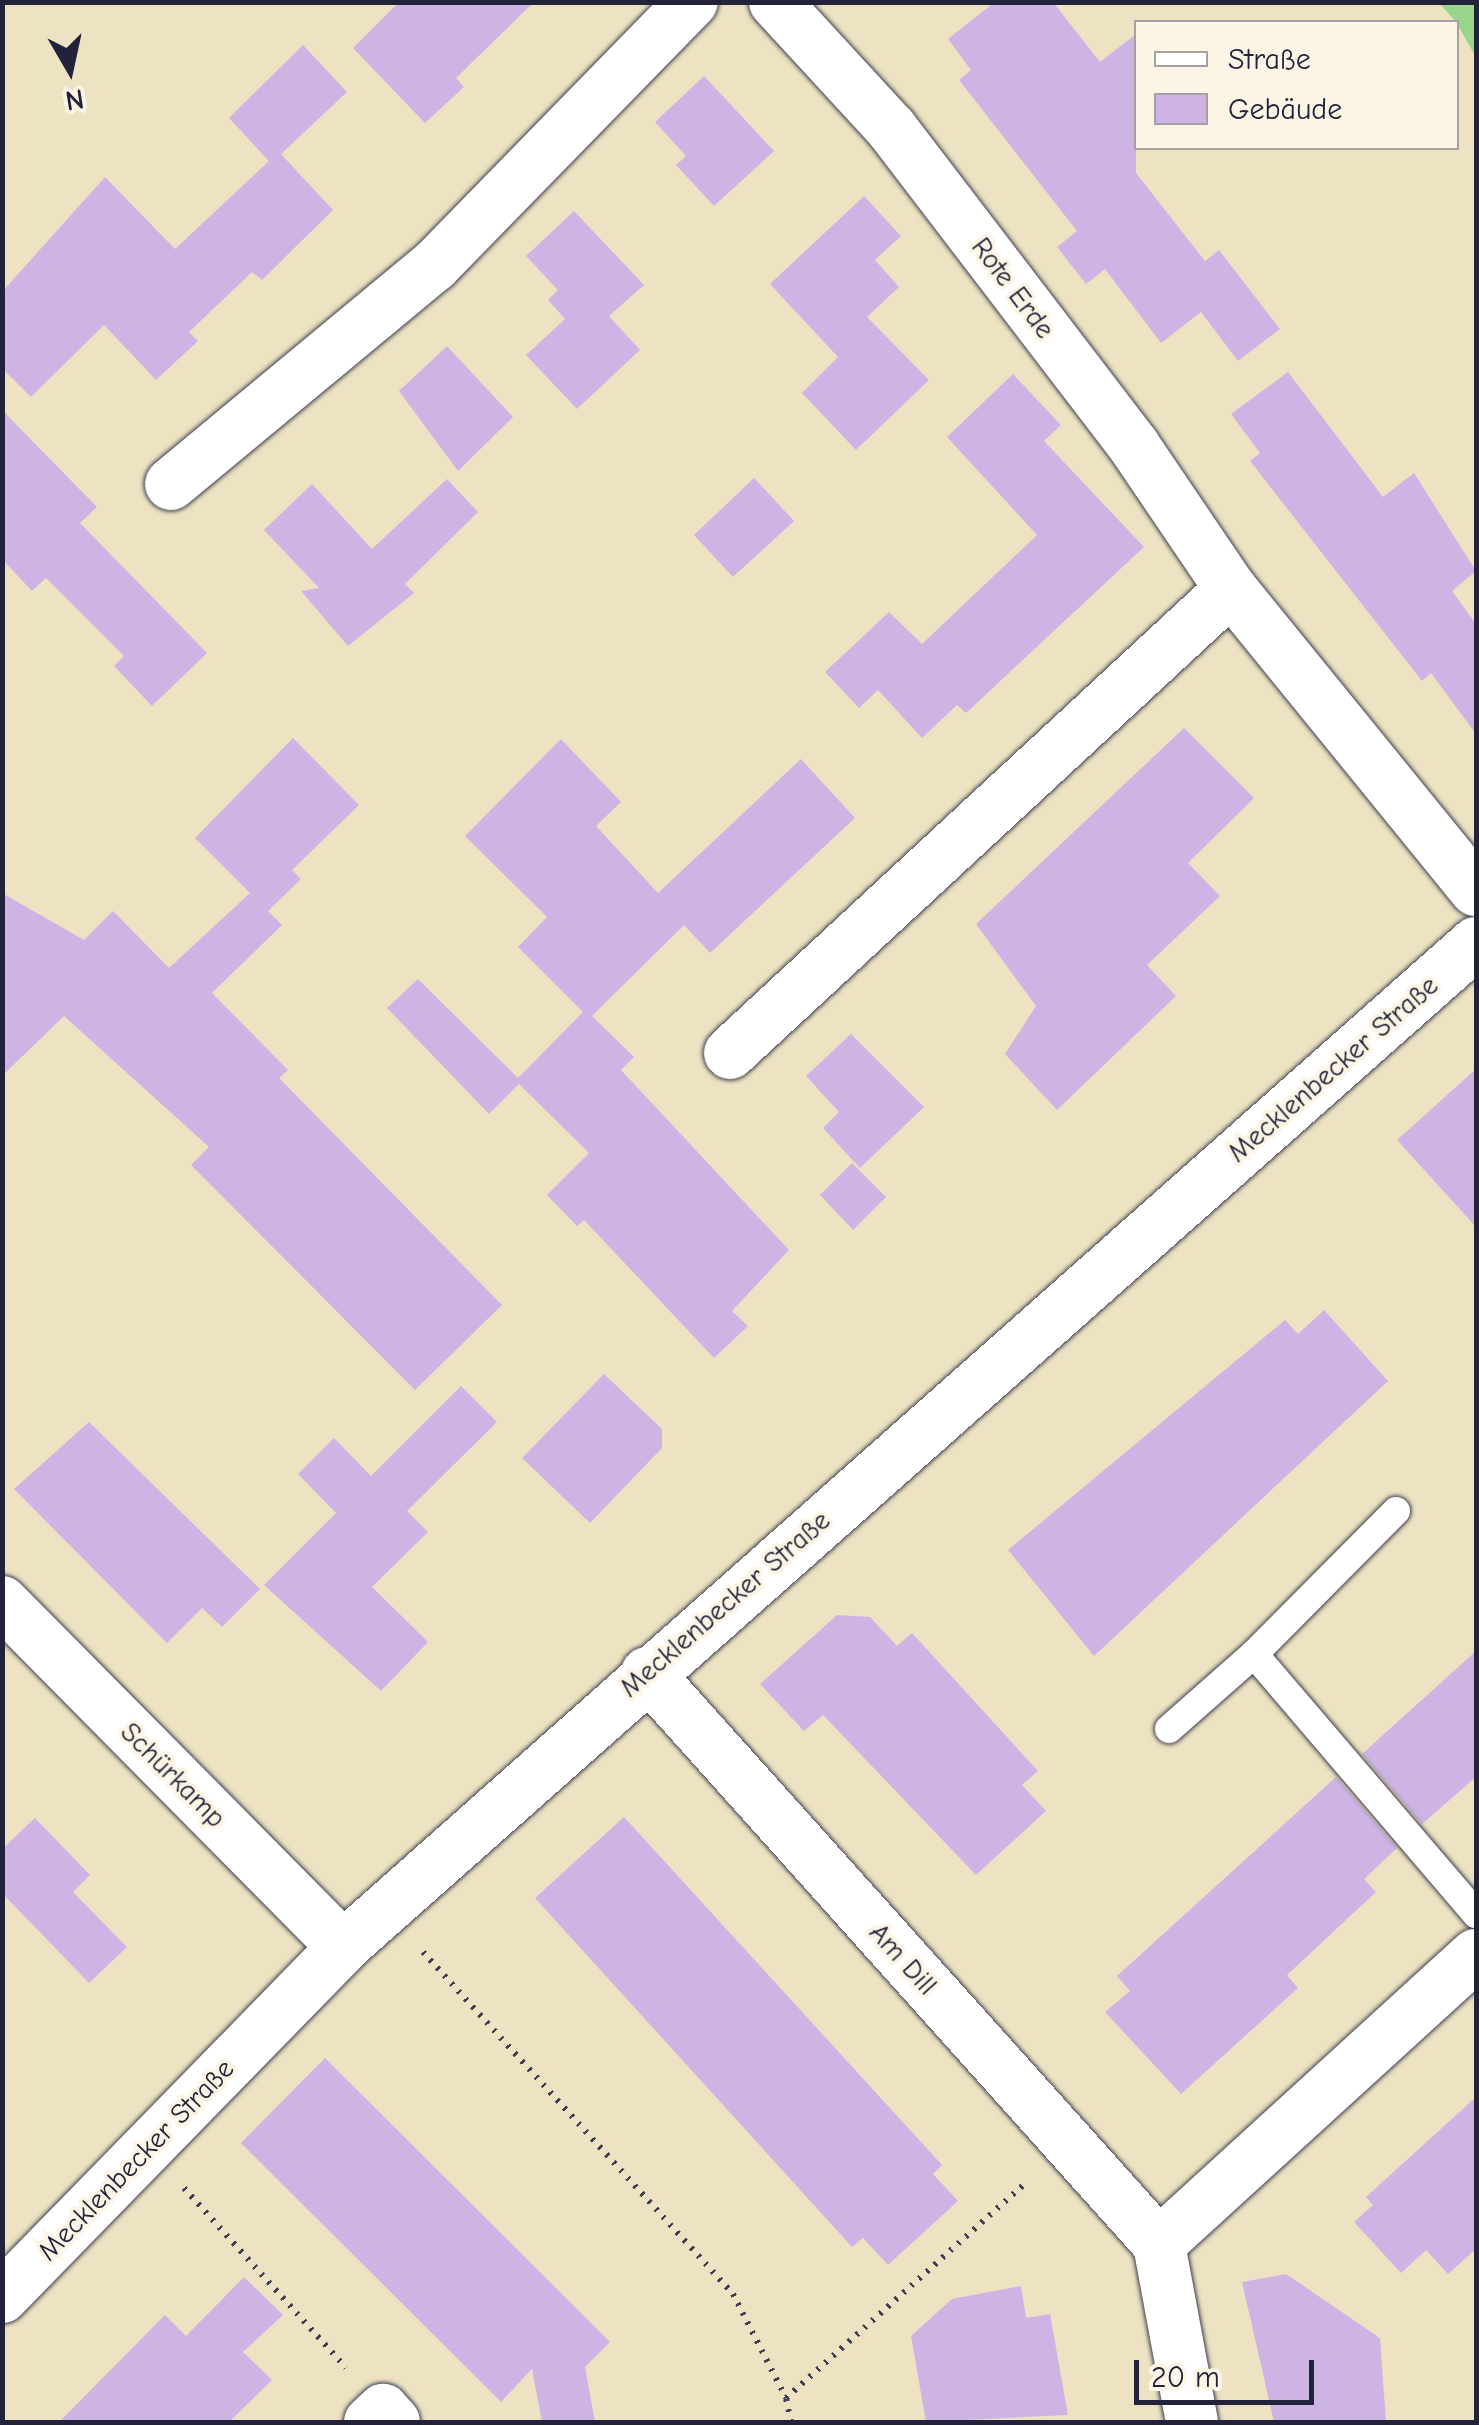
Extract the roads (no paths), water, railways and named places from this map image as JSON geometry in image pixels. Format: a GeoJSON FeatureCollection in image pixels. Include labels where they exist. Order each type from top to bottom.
{"type":"FeatureCollection","features":[{"type":"Feature","properties":{"kind":"street"},"geometry":{"type":"LineString","coordinates":[[171,484],[434,266],[692,2]]}},
{"type":"Feature","properties":{"kind":"street","name":"Rote Erde"},"geometry":{"type":"LineString","coordinates":[[775,2],[890,128],[1134,446],[1231,589],[1476,890]]}},
{"type":"Feature","properties":{"kind":"street"},"geometry":{"type":"LineString","coordinates":[[730,1053],[1231,589]]}},
{"type":"Feature","properties":{"kind":"street","name":"Mecklenbecker Straße"},"geometry":{"type":"LineString","coordinates":[[2,2297],[343,1947],[647,1673],[1476,942]]}},
{"type":"Feature","properties":{"kind":"street","name":"Schürkamp"},"geometry":{"type":"LineString","coordinates":[[2,1602],[343,1947]]}},
{"type":"Feature","properties":{"kind":"street","name":"Am Dill"},"geometry":{"type":"LineString","coordinates":[[647,1673],[1159,2244]]}},
{"type":"Feature","properties":{"kind":"street"},"geometry":{"type":"LineString","coordinates":[[1192,2422],[1159,2244],[1476,1955]]}},
{"type":"Feature","properties":{"kind":"lane"},"geometry":{"type":"LineString","coordinates":[[1170,1730],[1254,1654],[1396,1512]]}},
{"type":"Feature","properties":{"kind":"lane"},"geometry":{"type":"LineString","coordinates":[[1254,1654],[1476,1914]]}}]}
